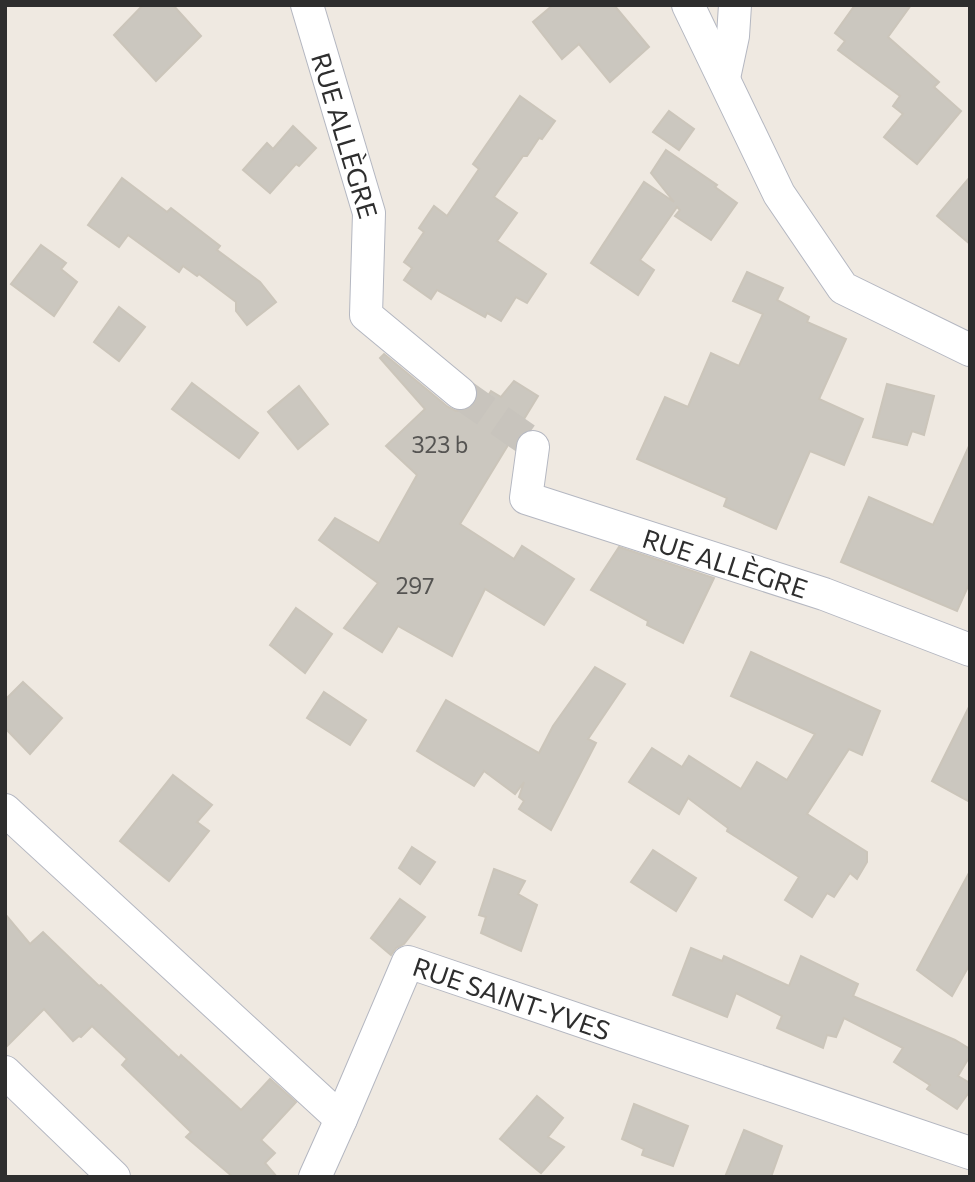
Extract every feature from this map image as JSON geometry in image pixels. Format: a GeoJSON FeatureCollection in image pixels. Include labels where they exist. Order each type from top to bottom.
{"type":"FeatureCollection","features":[{"type":"Feature","properties":{"kind":"street","name":"RUE ALLÈGRE"},"geometry":{"type":"LineString","coordinates":[[307,5],[369,213],[366,315],[460,393]]}},
{"type":"Feature","properties":{"kind":"street"},"geometry":{"type":"LineString","coordinates":[[688,5],[779,194],[843,288],[970,350]]}},
{"type":"Feature","properties":{"kind":"street"},"geometry":{"type":"LineString","coordinates":[[724,78],[733,36],[735,5]]}},
{"type":"Feature","properties":{"kind":"street","name":"RUE ALLÈGRE"},"geometry":{"type":"LineString","coordinates":[[533,447],[526,498],[824,594],[970,650]]}},
{"type":"Feature","properties":{"kind":"street"},"geometry":{"type":"LineString","coordinates":[[5,810],[341,1119],[315,1177]]}},
{"type":"Feature","properties":{"kind":"street","name":"RUE SAINT-YVES"},"geometry":{"type":"LineString","coordinates":[[341,1119],[408,962],[970,1153]]}},
{"type":"Feature","properties":{"kind":"street"},"geometry":{"type":"LineString","coordinates":[[5,1072],[114,1177]]}},
{"type":"Feature","properties":{"kind":"building"},"geometry":{"type":"Polygon","coordinates":[[[143,5],[173,5],[201,36],[156,81],[114,35],[143,5]]]}},
{"type":"Feature","properties":{"kind":"building"},"geometry":{"type":"Polygon","coordinates":[[[553,5],[614,5],[649,47],[610,82],[579,44],[562,59],[533,22],[553,5]]]}},
{"type":"Feature","properties":{"kind":"building"},"geometry":{"type":"Polygon","coordinates":[[[855,5],[911,5],[888,37],[939,82],[934,87],[961,111],[917,164],[884,137],[903,114],[893,106],[900,96],[838,50],[845,41],[835,33],[855,5]]]}},
{"type":"Feature","properties":{"kind":"building"},"geometry":{"type":"Polygon","coordinates":[[[520,96],[555,121],[527,156],[523,156],[494,197],[517,213],[497,241],[546,274],[527,303],[516,297],[501,321],[487,313],[485,317],[437,290],[431,299],[404,280],[412,268],[404,262],[424,232],[419,228],[434,206],[447,216],[479,169],[473,164],[520,96]]]}},
{"type":"Feature","properties":{"kind":"building"},"geometry":{"type":"Polygon","coordinates":[[[669,111],[694,129],[679,150],[653,132],[669,111]]]}},
{"type":"Feature","properties":{"kind":"building"},"geometry":{"type":"Polygon","coordinates":[[[293,126],[316,148],[299,166],[296,164],[270,193],[243,170],[267,143],[273,149],[293,126]]]}},
{"type":"Feature","properties":{"kind":"building"},"geometry":{"type":"Polygon","coordinates":[[[666,150],[717,185],[715,187],[737,203],[711,240],[675,216],[680,210],[677,207],[640,260],[654,270],[638,295],[591,263],[644,182],[674,202],[651,173],[666,150]]]}},
{"type":"Feature","properties":{"kind":"building"},"geometry":{"type":"Polygon","coordinates":[[[970,177],[970,244],[937,216],[970,177]]]}},
{"type":"Feature","properties":{"kind":"building"},"geometry":{"type":"Polygon","coordinates":[[[122,178],[167,212],[171,208],[220,246],[217,250],[260,282],[276,302],[247,325],[236,311],[236,302],[199,274],[197,276],[183,266],[179,272],[128,235],[119,247],[88,225],[122,178]]]}},
{"type":"Feature","properties":{"kind":"building"},"geometry":{"type":"Polygon","coordinates":[[[41,245],[66,263],[61,269],[77,282],[54,316],[11,284],[41,245]]]}},
{"type":"Feature","properties":{"kind":"building"},"geometry":{"type":"Polygon","coordinates":[[[747,272],[783,288],[777,300],[809,317],[807,322],[846,339],[819,399],[863,419],[844,465],[810,451],[776,529],[724,506],[727,498],[637,459],[665,397],[688,407],[711,353],[739,366],[763,314],[733,301],[747,272]]]}},
{"type":"Feature","properties":{"kind":"building"},"geometry":{"type":"Polygon","coordinates":[[[119,307],[145,327],[119,361],[94,342],[119,307]]]}},
{"type":"Feature","properties":{"kind":"building"},"geometry":{"type":"Polygon","coordinates":[[[384,354],[456,411],[472,406],[479,410],[491,391],[501,397],[514,381],[538,396],[460,524],[514,559],[522,546],[574,579],[544,625],[485,589],[452,656],[398,626],[382,652],[344,628],[378,583],[319,540],[335,518],[379,543],[417,475],[386,446],[425,409],[380,358],[384,354]]]}},
{"type":"Feature","properties":{"kind":"building"},"geometry":{"type":"Polygon","coordinates":[[[192,383],[258,433],[239,458],[172,409],[192,383]]]}},
{"type":"Feature","properties":{"kind":"building"},"geometry":{"type":"Polygon","coordinates":[[[887,384],[934,396],[924,435],[912,431],[907,445],[873,437],[887,384]]]}},
{"type":"Feature","properties":{"kind":"building"},"geometry":{"type":"Polygon","coordinates":[[[299,386],[328,424],[298,449],[268,412],[299,386]]]}},
{"type":"Feature","properties":{"kind":"building"},"geometry":{"type":"Polygon","coordinates":[[[970,444],[970,582],[957,611],[841,562],[869,497],[933,525],[970,444]]]}},
{"type":"Feature","properties":{"kind":"building"},"geometry":{"type":"Polygon","coordinates":[[[619,547],[714,578],[683,643],[647,625],[648,621],[591,590],[619,547]]]}},
{"type":"Feature","properties":{"kind":"building"},"geometry":{"type":"Polygon","coordinates":[[[296,608],[332,634],[305,673],[270,645],[296,608]]]}},
{"type":"Feature","properties":{"kind":"building"},"geometry":{"type":"Polygon","coordinates":[[[751,652],[880,711],[862,755],[849,749],[807,814],[867,852],[867,862],[857,879],[850,873],[834,897],[827,893],[812,917],[785,900],[799,877],[727,831],[728,828],[688,798],[679,814],[629,782],[652,748],[682,767],[689,756],[741,789],[757,762],[787,780],[815,734],[731,696],[751,652]]]}},
{"type":"Feature","properties":{"kind":"building"},"geometry":{"type":"Polygon","coordinates":[[[595,667],[625,684],[588,739],[596,743],[551,830],[519,809],[524,801],[519,797],[524,782],[515,794],[484,771],[474,786],[417,751],[446,700],[539,753],[553,726],[595,667]]]}},
{"type":"Feature","properties":{"kind":"building"},"geometry":{"type":"Polygon","coordinates":[[[23,682],[62,718],[30,754],[5,728],[5,700],[23,682]]]}},
{"type":"Feature","properties":{"kind":"building"},"geometry":{"type":"Polygon","coordinates":[[[324,692],[366,720],[350,745],[307,718],[324,692]]]}},
{"type":"Feature","properties":{"kind":"building"},"geometry":{"type":"Polygon","coordinates":[[[970,705],[970,802],[932,781],[970,705]]]}},
{"type":"Feature","properties":{"kind":"building"},"geometry":{"type":"Polygon","coordinates":[[[173,775],[212,805],[197,822],[209,831],[169,881],[120,841],[173,775]]]}},
{"type":"Feature","properties":{"kind":"building"},"geometry":{"type":"Polygon","coordinates":[[[412,847],[435,862],[420,884],[399,868],[412,847]]]}},
{"type":"Feature","properties":{"kind":"building"},"geometry":{"type":"Polygon","coordinates":[[[653,850],[696,878],[676,911],[631,882],[653,850]]]}},
{"type":"Feature","properties":{"kind":"building"},"geometry":{"type":"Polygon","coordinates":[[[494,869],[525,881],[518,894],[537,905],[521,951],[481,933],[486,917],[479,915],[494,869]]]}},
{"type":"Feature","properties":{"kind":"building"},"geometry":{"type":"Polygon","coordinates":[[[970,871],[970,964],[952,996],[917,970],[970,871]]]}},
{"type":"Feature","properties":{"kind":"building"},"geometry":{"type":"Polygon","coordinates":[[[400,899],[425,917],[404,944],[396,948],[391,955],[371,938],[400,899]]]}},
{"type":"Feature","properties":{"kind":"building"},"geometry":{"type":"Polygon","coordinates":[[[5,914],[30,944],[43,932],[179,1058],[181,1055],[241,1110],[270,1079],[296,1102],[261,1140],[275,1153],[265,1163],[277,1177],[233,1177],[186,1137],[191,1132],[122,1065],[127,1059],[92,1026],[73,1041],[44,1009],[5,1048],[5,914]]]}},
{"type":"Feature","properties":{"kind":"building"},"geometry":{"type":"Polygon","coordinates":[[[691,948],[722,961],[724,956],[789,986],[801,956],[858,984],[853,996],[970,1049],[970,1056],[958,1076],[970,1083],[970,1091],[957,1109],[927,1089],[930,1085],[894,1062],[903,1048],[844,1018],[836,1037],[827,1035],[823,1048],[777,1028],[782,1016],[736,993],[727,1017],[673,995],[691,948]]]}},
{"type":"Feature","properties":{"kind":"building"},"geometry":{"type":"Polygon","coordinates":[[[537,1096],[563,1118],[548,1137],[564,1147],[541,1173],[500,1139],[537,1096]]]}},
{"type":"Feature","properties":{"kind":"building"},"geometry":{"type":"Polygon","coordinates":[[[634,1104],[688,1126],[673,1166],[642,1155],[644,1149],[622,1139],[634,1104]]]}},
{"type":"Feature","properties":{"kind":"building"},"geometry":{"type":"Polygon","coordinates":[[[744,1130],[782,1146],[771,1177],[725,1177],[744,1130]]]}},
{"type":"Feature","properties":{"kind":"tunnel"},"geometry":{"type":"LineString","coordinates":[[460,393],[526,439],[533,447]]}}]}
